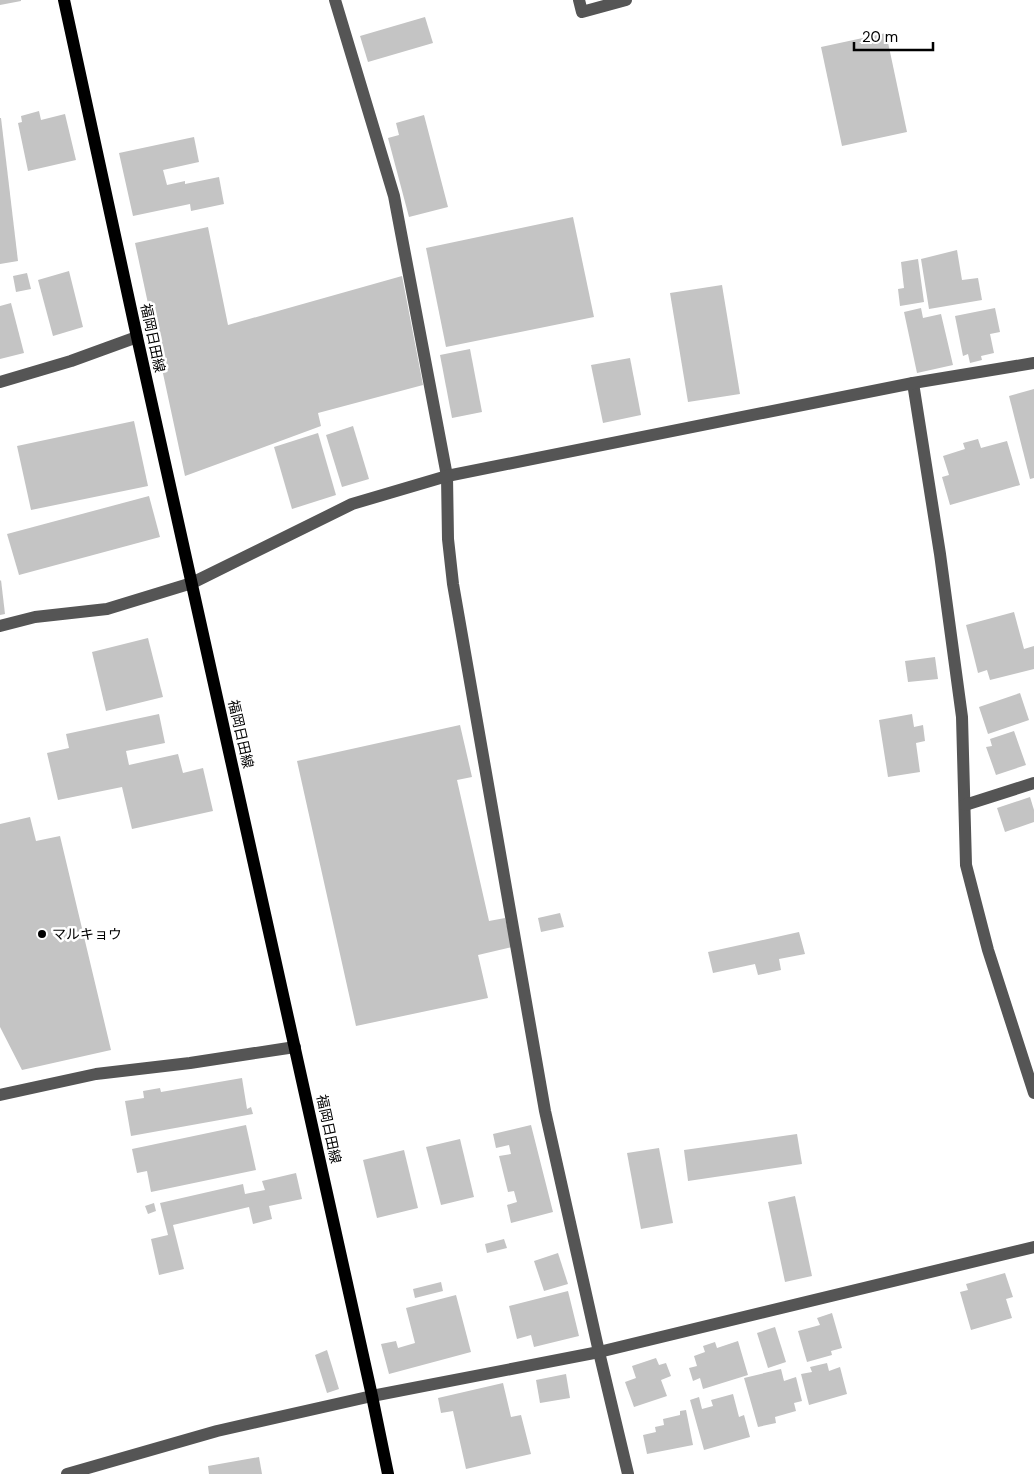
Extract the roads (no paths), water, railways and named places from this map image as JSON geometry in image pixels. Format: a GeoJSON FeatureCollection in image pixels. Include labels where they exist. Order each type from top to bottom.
{"type":"FeatureCollection","features":[{"type":"Feature","properties":{"kind":"main road","name":"福岡日田線"},"geometry":{"type":"LineString","coordinates":[[64,0],[388,1474]]}},
{"type":"Feature","properties":{"kind":"street"},"geometry":{"type":"LineString","coordinates":[[335,0],[394,196],[448,476],[448,539],[452,584],[546,1110],[628,1474]]}},
{"type":"Feature","properties":{"kind":"street"},"geometry":{"type":"LineString","coordinates":[[579,0],[582,12],[626,0]]}},
{"type":"Feature","properties":{"kind":"street"},"geometry":{"type":"LineString","coordinates":[[0,382],[71,361],[137,337]]}},
{"type":"Feature","properties":{"kind":"street"},"geometry":{"type":"LineString","coordinates":[[0,626],[35,617],[107,609],[192,583],[352,504],[448,476],[913,383],[1034,363]]}},
{"type":"Feature","properties":{"kind":"street"},"geometry":{"type":"LineString","coordinates":[[913,383],[940,554],[962,717],[966,865],[988,950],[1028,1057],[1034,1093]]}},
{"type":"Feature","properties":{"kind":"street"},"geometry":{"type":"LineString","coordinates":[[965,805],[1034,782]]}},
{"type":"Feature","properties":{"kind":"street"},"geometry":{"type":"LineString","coordinates":[[0,1095],[96,1074],[295,1048]]}},
{"type":"Feature","properties":{"kind":"street"},"geometry":{"type":"LineString","coordinates":[[67,1474],[217,1431],[372,1396],[599,1352],[1034,1247]]}},
{"type":"Feature","properties":{"kind":"place","name":"マルキョウ"},"geometry":{"type":"Point","coordinates":[42,934]}}]}
